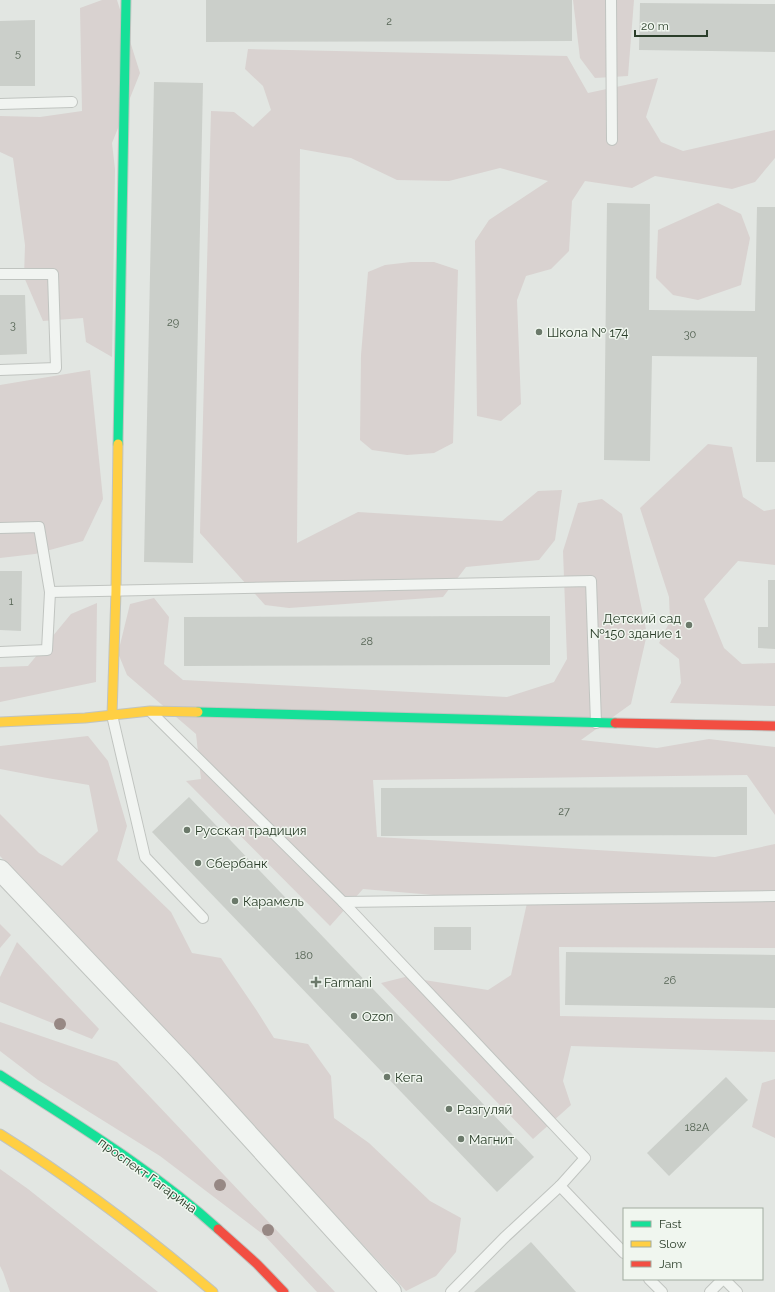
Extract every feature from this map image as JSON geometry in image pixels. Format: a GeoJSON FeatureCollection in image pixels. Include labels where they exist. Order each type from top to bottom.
{"type":"FeatureCollection","features":[{"type":"Feature","properties":{"kind":"street"},"geometry":{"type":"LineString","coordinates":[[112,715],[116,591],[126,0]]}},
{"type":"Feature","properties":{"kind":"street"},"geometry":{"type":"LineString","coordinates":[[0,722],[85,718],[150,711],[596,723],[775,726]]}},
{"type":"Feature","properties":{"kind":"street"},"geometry":{"type":"LineString","coordinates":[[0,870],[185,1065],[392,1292]]}},
{"type":"Feature","properties":{"kind":"street","name":"проспект Гагарина"},"geometry":{"type":"LineString","coordinates":[[0,1075],[130,1160],[197,1210],[257,1264],[284,1292]]}},
{"type":"Feature","properties":{"kind":"street"},"geometry":{"type":"LineString","coordinates":[[0,1134],[111,1209],[172,1257],[213,1292]]}},
{"type":"Feature","properties":{"kind":"lane"},"geometry":{"type":"LineString","coordinates":[[612,0],[612,140]]}},
{"type":"Feature","properties":{"kind":"lane"},"geometry":{"type":"LineString","coordinates":[[0,104],[72,102]]}},
{"type":"Feature","properties":{"kind":"lane"},"geometry":{"type":"LineString","coordinates":[[0,274],[54,274],[56,368],[0,370]]}},
{"type":"Feature","properties":{"kind":"lane"},"geometry":{"type":"LineString","coordinates":[[0,528],[39,527],[50,592],[47,650],[0,652]]}},
{"type":"Feature","properties":{"kind":"lane"},"geometry":{"type":"LineString","coordinates":[[50,592],[591,581],[596,723]]}},
{"type":"Feature","properties":{"kind":"lane"},"geometry":{"type":"LineString","coordinates":[[150,711],[343,902],[585,1158],[560,1186],[504,1238],[451,1292]]}},
{"type":"Feature","properties":{"kind":"lane"},"geometry":{"type":"LineString","coordinates":[[112,715],[146,857],[203,918]]}},
{"type":"Feature","properties":{"kind":"lane"},"geometry":{"type":"LineString","coordinates":[[343,902],[775,896]]}},
{"type":"Feature","properties":{"kind":"lane"},"geometry":{"type":"LineString","coordinates":[[560,1186],[623,1252]]}},
{"type":"Feature","properties":{"kind":"lane"},"geometry":{"type":"LineString","coordinates":[[650,1280],[662,1292]]}},
{"type":"Feature","properties":{"kind":"lane"},"geometry":{"type":"LineString","coordinates":[[710,1292],[723,1280]]}},
{"type":"Feature","properties":{"kind":"lane"},"geometry":{"type":"LineString","coordinates":[[725,1280],[737,1292]]}},
{"type":"Feature","properties":{"kind":"shaded area"},"geometry":{"type":"Polygon","coordinates":[[[102,0],[117,0],[140,73],[112,143],[115,169],[112,357],[86,342],[83,318],[43,321],[24,277],[25,245],[13,158],[0,152],[0,116],[40,117],[82,111],[80,8],[102,0]]]}},
{"type":"Feature","properties":{"kind":"shaded area"},"geometry":{"type":"Polygon","coordinates":[[[573,0],[634,0],[628,76],[595,78],[580,58],[573,0]]]}},
{"type":"Feature","properties":{"kind":"shaded area"},"geometry":{"type":"Polygon","coordinates":[[[248,49],[567,56],[588,93],[658,78],[646,117],[661,142],[683,151],[775,130],[775,158],[755,182],[732,189],[655,176],[632,188],[585,181],[572,201],[569,251],[551,269],[526,276],[517,300],[521,404],[501,421],[477,416],[475,241],[489,220],[548,181],[500,168],[449,181],[397,180],[351,158],[300,149],[297,543],[358,512],[502,521],[538,491],[562,490],[555,540],[539,560],[466,567],[443,597],[289,608],[265,605],[200,533],[211,111],[234,112],[253,127],[271,110],[263,86],[245,69],[248,49]]]}},
{"type":"Feature","properties":{"kind":"shaded area"},"geometry":{"type":"Polygon","coordinates":[[[718,203],[741,214],[750,238],[741,285],[698,300],[673,295],[656,278],[658,230],[718,203]]]}},
{"type":"Feature","properties":{"kind":"shaded area"},"geometry":{"type":"Polygon","coordinates":[[[411,262],[434,262],[458,270],[453,443],[434,453],[407,455],[372,450],[360,440],[361,355],[368,272],[385,265],[411,262]]]}},
{"type":"Feature","properties":{"kind":"shaded area"},"geometry":{"type":"Polygon","coordinates":[[[90,370],[103,499],[83,541],[35,554],[0,558],[0,385],[90,370]]]}},
{"type":"Feature","properties":{"kind":"shaded area"},"geometry":{"type":"Polygon","coordinates":[[[708,444],[732,447],[743,497],[764,511],[775,509],[775,565],[738,561],[704,599],[724,648],[742,664],[775,663],[775,706],[670,703],[681,683],[679,659],[659,643],[670,621],[669,597],[640,508],[708,444]]]}},
{"type":"Feature","properties":{"kind":"shaded area"},"geometry":{"type":"Polygon","coordinates":[[[602,499],[622,514],[647,634],[631,704],[581,740],[657,748],[709,739],[775,747],[775,815],[747,775],[373,780],[377,837],[715,857],[775,844],[775,948],[559,947],[560,1016],[775,1020],[775,1052],[571,1046],[563,1081],[571,1105],[533,1139],[381,983],[405,977],[488,990],[511,975],[527,903],[363,889],[330,926],[186,781],[201,779],[196,734],[127,675],[118,653],[130,604],[154,598],[169,617],[164,664],[183,680],[507,697],[554,682],[567,659],[563,551],[578,503],[602,499]]]}},
{"type":"Feature","properties":{"kind":"shaded area"},"geometry":{"type":"Polygon","coordinates":[[[97,603],[96,682],[0,702],[0,667],[28,666],[71,614],[97,603]]]}},
{"type":"Feature","properties":{"kind":"shaded area"},"geometry":{"type":"Polygon","coordinates":[[[88,736],[108,761],[127,826],[117,860],[171,912],[192,953],[221,958],[274,1038],[308,1044],[331,1076],[334,1118],[369,1143],[430,1201],[461,1218],[456,1252],[436,1276],[406,1291],[0,856],[0,814],[39,853],[62,866],[98,831],[89,785],[0,769],[0,746],[88,736]]]}},
{"type":"Feature","properties":{"kind":"shaded area"},"geometry":{"type":"Polygon","coordinates":[[[0,924],[11,935],[0,948],[0,924]]]}},
{"type":"Feature","properties":{"kind":"shaded area"},"geometry":{"type":"Polygon","coordinates":[[[17,942],[99,1029],[92,1039],[0,1002],[0,977],[17,942]]]}},
{"type":"Feature","properties":{"kind":"shaded area"},"geometry":{"type":"Polygon","coordinates":[[[0,1022],[117,1062],[335,1292],[317,1292],[264,1235],[160,1156],[38,1080],[0,1051],[0,1022]]]}},
{"type":"Feature","properties":{"kind":"shaded area"},"geometry":{"type":"Polygon","coordinates":[[[775,1079],[775,1138],[752,1127],[762,1083],[775,1079]]]}},
{"type":"Feature","properties":{"kind":"shaded area"},"geometry":{"type":"Polygon","coordinates":[[[0,1169],[28,1189],[158,1292],[10,1292],[0,1266],[0,1169]]]}},
{"type":"Feature","properties":{"kind":"building"},"geometry":{"type":"Polygon","coordinates":[[[206,0],[572,0],[572,41],[206,42],[206,0]]]}},
{"type":"Feature","properties":{"kind":"building"},"geometry":{"type":"Polygon","coordinates":[[[640,3],[775,4],[775,52],[639,50],[640,3]]]}},
{"type":"Feature","properties":{"kind":"building"},"geometry":{"type":"Polygon","coordinates":[[[35,20],[35,86],[0,86],[0,21],[35,20]]]}},
{"type":"Feature","properties":{"kind":"building"},"geometry":{"type":"Polygon","coordinates":[[[154,82],[203,83],[193,563],[144,562],[154,82]]]}},
{"type":"Feature","properties":{"kind":"building"},"geometry":{"type":"Polygon","coordinates":[[[607,203],[650,204],[649,310],[755,311],[757,207],[775,207],[775,462],[756,462],[757,357],[652,356],[650,461],[604,460],[607,203]]]}},
{"type":"Feature","properties":{"kind":"building"},"geometry":{"type":"Polygon","coordinates":[[[0,295],[25,295],[27,354],[0,355],[0,295]]]}},
{"type":"Feature","properties":{"kind":"building"},"geometry":{"type":"Polygon","coordinates":[[[0,571],[22,571],[21,631],[0,630],[0,571]]]}},
{"type":"Feature","properties":{"kind":"building"},"geometry":{"type":"Polygon","coordinates":[[[768,580],[775,580],[775,649],[758,648],[758,627],[768,627],[768,580]]]}},
{"type":"Feature","properties":{"kind":"building"},"geometry":{"type":"Polygon","coordinates":[[[550,616],[550,665],[184,666],[184,617],[550,616]]]}},
{"type":"Feature","properties":{"kind":"building"},"geometry":{"type":"Polygon","coordinates":[[[747,787],[747,835],[381,836],[381,788],[747,787]]]}},
{"type":"Feature","properties":{"kind":"building"},"geometry":{"type":"Polygon","coordinates":[[[189,797],[534,1157],[497,1192],[152,832],[189,797]]]}},
{"type":"Feature","properties":{"kind":"building"},"geometry":{"type":"Polygon","coordinates":[[[434,927],[471,927],[471,950],[434,950],[434,927]]]}},
{"type":"Feature","properties":{"kind":"building"},"geometry":{"type":"Polygon","coordinates":[[[566,952],[775,955],[775,1008],[565,1005],[566,952]]]}},
{"type":"Feature","properties":{"kind":"building"},"geometry":{"type":"Polygon","coordinates":[[[726,1077],[748,1100],[669,1176],[647,1153],[726,1077]]]}},
{"type":"Feature","properties":{"kind":"building"},"geometry":{"type":"Polygon","coordinates":[[[531,1242],[576,1292],[474,1292],[491,1277],[531,1242]]]}},
{"type":"Feature","properties":{"kind":"traffic: fast"},"geometry":{"type":"LineString","coordinates":[[118,444],[126,0]]}},
{"type":"Feature","properties":{"kind":"traffic: fast"},"geometry":{"type":"LineString","coordinates":[[198,712],[615,723]]}},
{"type":"Feature","properties":{"kind":"traffic: fast"},"geometry":{"type":"LineString","coordinates":[[0,1075],[140,1167],[193,1207],[218,1229]]}},
{"type":"Feature","properties":{"kind":"traffic: slow"},"geometry":{"type":"LineString","coordinates":[[112,715],[116,591],[118,444]]}},
{"type":"Feature","properties":{"kind":"traffic: slow"},"geometry":{"type":"LineString","coordinates":[[0,722],[85,718],[150,711],[198,712]]}},
{"type":"Feature","properties":{"kind":"traffic: slow"},"geometry":{"type":"LineString","coordinates":[[0,1134],[55,1170],[109,1209],[162,1249],[213,1292]]}},
{"type":"Feature","properties":{"kind":"traffic: jam"},"geometry":{"type":"LineString","coordinates":[[615,723],[775,726]]}},
{"type":"Feature","properties":{"kind":"traffic: jam"},"geometry":{"type":"LineString","coordinates":[[218,1229],[257,1264],[284,1292]]}},
{"type":"Feature","properties":{"kind":"place","name":"Школа № 174"},"geometry":{"type":"Point","coordinates":[539,332]}},
{"type":"Feature","properties":{"kind":"place","name":"Детский сад №150 здание 1"},"geometry":{"type":"Point","coordinates":[689,625]}},
{"type":"Feature","properties":{"kind":"place","name":"Русская традиция"},"geometry":{"type":"Point","coordinates":[187,830]}},
{"type":"Feature","properties":{"kind":"place","name":"Сбербанк"},"geometry":{"type":"Point","coordinates":[198,863]}},
{"type":"Feature","properties":{"kind":"place","name":"Карамель"},"geometry":{"type":"Point","coordinates":[235,901]}},
{"type":"Feature","properties":{"kind":"place","name":"Farmani"},"geometry":{"type":"Point","coordinates":[316,982]}},
{"type":"Feature","properties":{"kind":"place","name":"Ozon"},"geometry":{"type":"Point","coordinates":[354,1016]}},
{"type":"Feature","properties":{"kind":"place","name":"Кега"},"geometry":{"type":"Point","coordinates":[387,1077]}},
{"type":"Feature","properties":{"kind":"place","name":"Разгуляй"},"geometry":{"type":"Point","coordinates":[449,1109]}},
{"type":"Feature","properties":{"kind":"place","name":"Магнит"},"geometry":{"type":"Point","coordinates":[461,1139]}}]}
